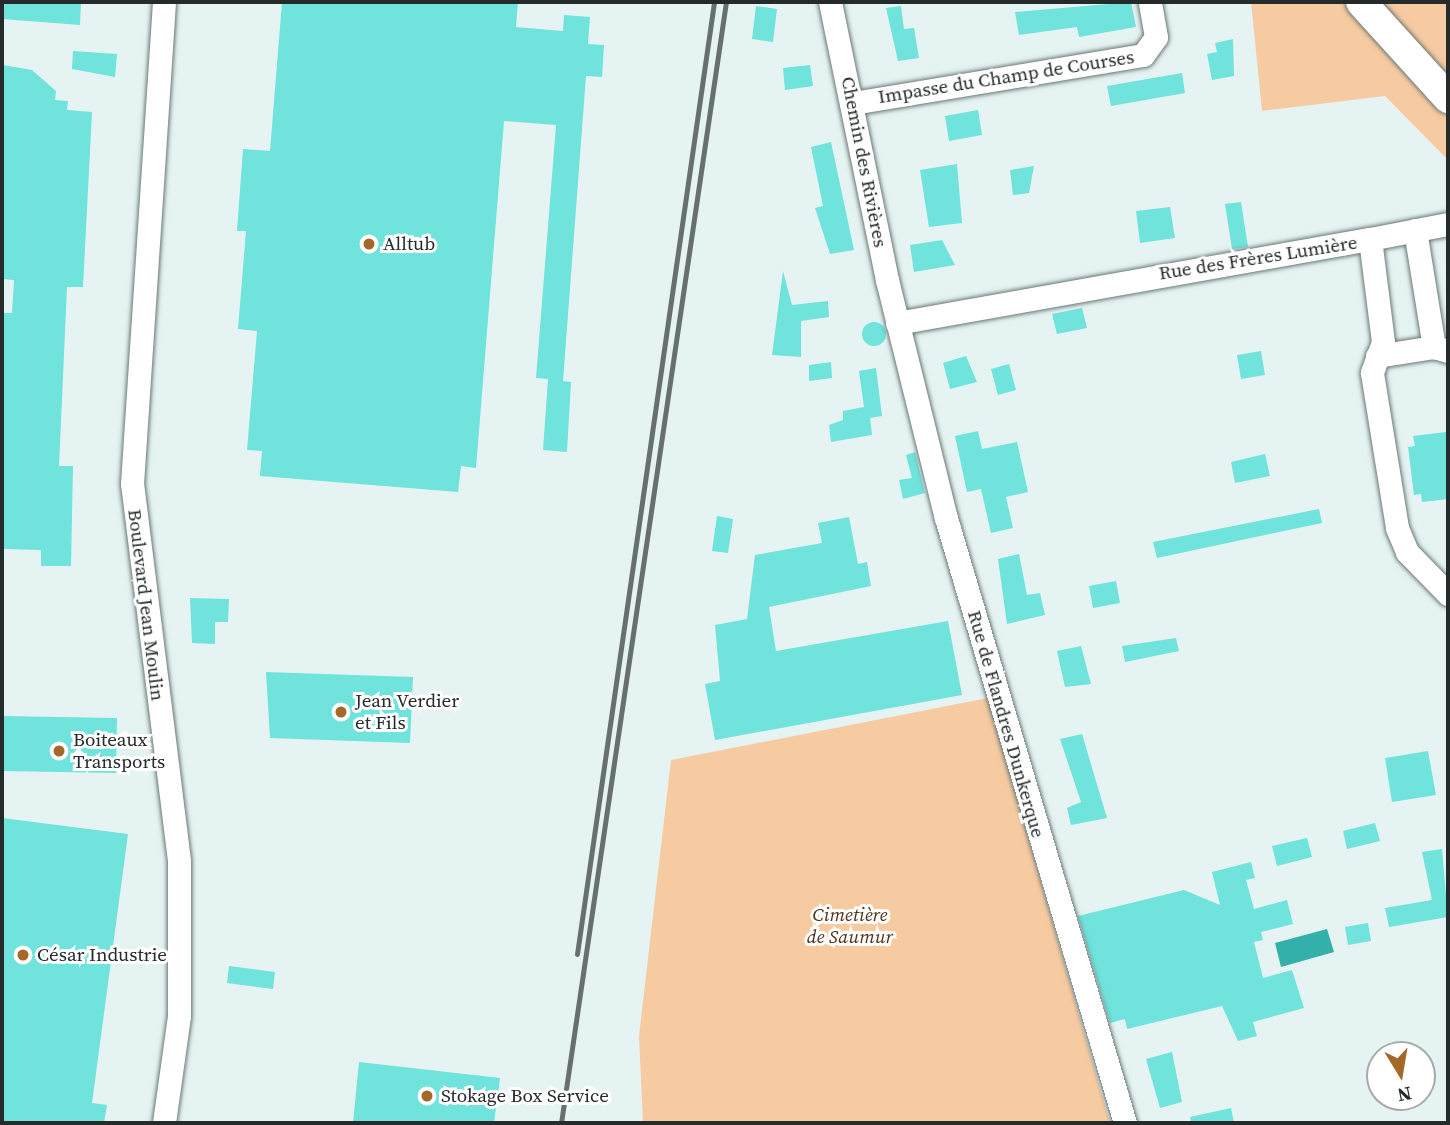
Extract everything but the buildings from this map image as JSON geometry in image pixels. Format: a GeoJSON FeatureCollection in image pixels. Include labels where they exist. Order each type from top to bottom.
{"type":"FeatureCollection","features":[{"type":"Feature","properties":{"kind":"main road"},"geometry":{"type":"LineString","coordinates":[[1361,2],[1448,99]]}},
{"type":"Feature","properties":{"kind":"street","name":"Boulevard Jean Moulin"},"geometry":{"type":"LineString","coordinates":[[164,2],[132,483],[179,861],[178,1016],[164,1123]]}},
{"type":"Feature","properties":{"kind":"street","name":"Chemin des Rivières"},"geometry":{"type":"LineString","coordinates":[[830,2],[897,323]]}},
{"type":"Feature","properties":{"kind":"street","name":"Impasse du Champ de Courses"},"geometry":{"type":"LineString","coordinates":[[853,103],[1143,55],[1156,37],[1150,2]]}},
{"type":"Feature","properties":{"kind":"street"},"geometry":{"type":"LineString","coordinates":[[1370,239],[1448,224]]}},
{"type":"Feature","properties":{"kind":"street"},"geometry":{"type":"LineString","coordinates":[[1377,356],[1441,349],[1415,230]]}},
{"type":"Feature","properties":{"kind":"street","name":"Rue des Frères Lumière"},"geometry":{"type":"LineString","coordinates":[[897,323],[1370,239],[1383,342],[1372,373],[1397,528],[1407,552],[1448,594]]}},
{"type":"Feature","properties":{"kind":"street","name":"Rue de Flandres Dunkerque"},"geometry":{"type":"LineString","coordinates":[[897,323],[949,531],[1125,1123]]}},
{"type":"Feature","properties":{"kind":"green space"},"geometry":{"type":"Polygon","coordinates":[[[1251,2],[1448,2],[1448,160],[1385,96],[1262,111],[1251,2]]]}},
{"type":"Feature","properties":{"kind":"green space","name":"Cimetière de Saumur"},"geometry":{"type":"Polygon","coordinates":[[[988,698],[1110,1123],[643,1123],[639,1036],[671,760],[988,698]]]}},
{"type":"Feature","properties":{"kind":"water"},"geometry":{"type":"Polygon","coordinates":[[[1327,929],[1334,952],[1281,967],[1275,943],[1327,929]]]}},
{"type":"Feature","properties":{"kind":"railway"},"geometry":{"type":"LineString","coordinates":[[577,954],[714,2]]}},
{"type":"Feature","properties":{"kind":"railway"},"geometry":{"type":"LineString","coordinates":[[561,1123],[726,2]]}},
{"type":"Feature","properties":{"kind":"place","name":"Alltub"},"geometry":{"type":"Point","coordinates":[369,244]}},
{"type":"Feature","properties":{"kind":"place","name":"Jean Verdier et Fils"},"geometry":{"type":"Point","coordinates":[341,712]}},
{"type":"Feature","properties":{"kind":"place","name":"Boiteaux Transports"},"geometry":{"type":"Point","coordinates":[59,751]}},
{"type":"Feature","properties":{"kind":"place","name":"César Industrie"},"geometry":{"type":"Point","coordinates":[23,955]}},
{"type":"Feature","properties":{"kind":"place","name":"Stokage Box Service"},"geometry":{"type":"Point","coordinates":[427,1096]}}]}
